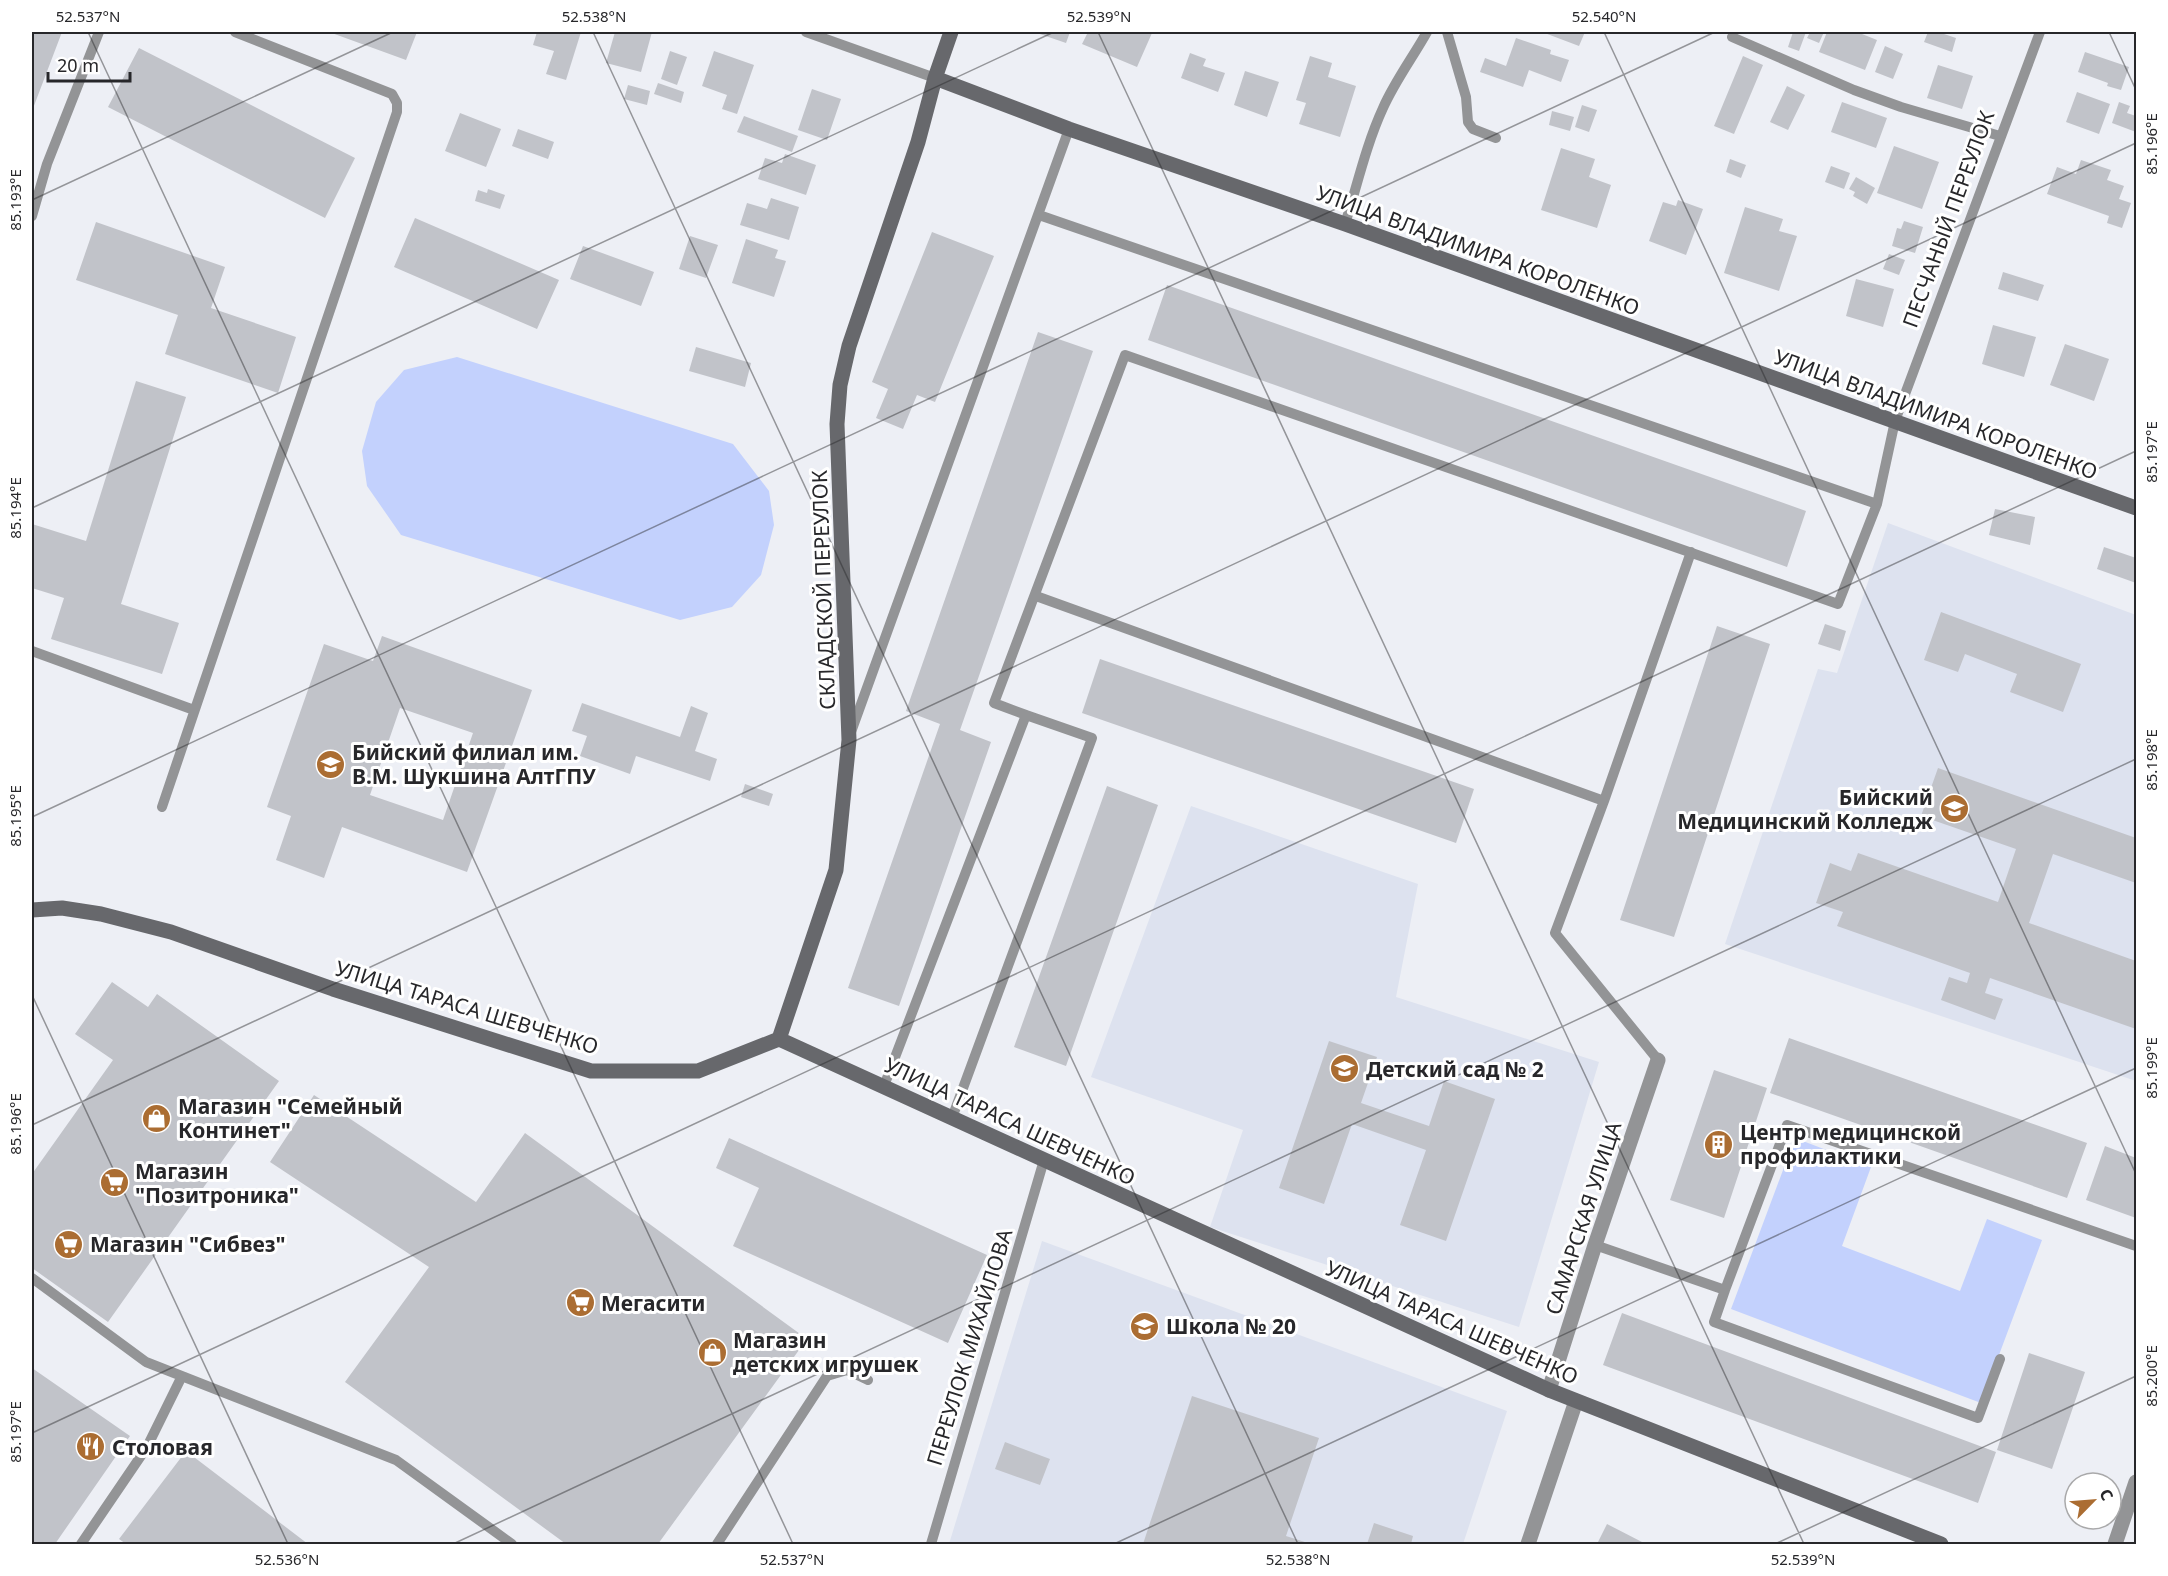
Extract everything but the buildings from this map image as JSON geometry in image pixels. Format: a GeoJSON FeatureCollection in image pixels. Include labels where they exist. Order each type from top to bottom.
{"type":"FeatureCollection","features":[{"type":"Feature","properties":{"kind":"street","name":"СКЛАДСКОЙ ПЕРЕУЛОК"},"geometry":{"type":"LineString","coordinates":[[779,1039],[836,870],[849,740],[837,424],[840,385],[849,346],[918,142],[935,78],[951,32]]}},
{"type":"Feature","properties":{"kind":"street","name":"УЛИЦА ВЛАДИМИРА КОРОЛЕНКО"},"geometry":{"type":"LineString","coordinates":[[935,78],[1069,129],[1345,224],[2136,508]]}},
{"type":"Feature","properties":{"kind":"street","name":"УЛИЦА ТАРАСА ШЕВЧЕНКО"},"geometry":{"type":"LineString","coordinates":[[32,910],[62,908],[82,911],[171,932],[333,989],[591,1071],[698,1071],[779,1039],[1549,1390],[1941,1545]]}},
{"type":"Feature","properties":{"kind":"street","name":"САМАРСКАЯ УЛИЦА"},"geometry":{"type":"LineString","coordinates":[[1549,1390],[1658,1060]]}},
{"type":"Feature","properties":{"kind":"street"},"geometry":{"type":"LineString","coordinates":[[1528,1545],[1576,1401]]}},
{"type":"Feature","properties":{"kind":"street"},"geometry":{"type":"LineString","coordinates":[[2115,1545],[2136,1482]]}},
{"type":"Feature","properties":{"kind":"lane"},"geometry":{"type":"LineString","coordinates":[[32,216],[47,164],[99,32]]}},
{"type":"Feature","properties":{"kind":"lane"},"geometry":{"type":"LineString","coordinates":[[162,807],[397,112],[397,104],[392,94],[235,32]]}},
{"type":"Feature","properties":{"kind":"lane","name":"УЛИЦА ВЛАДИМИРА КОРОЛЕНКО"},"geometry":{"type":"LineString","coordinates":[[806,32],[935,78]]}},
{"type":"Feature","properties":{"kind":"lane"},"geometry":{"type":"LineString","coordinates":[[1345,224],[1368,146],[1382,111],[1404,68],[1428,32]]}},
{"type":"Feature","properties":{"kind":"lane"},"geometry":{"type":"LineString","coordinates":[[1447,32],[1466,97],[1468,122],[1473,129],[1496,138]]}},
{"type":"Feature","properties":{"kind":"lane","name":"ПЕСЧАНЫЙ ПЕРЕУЛОК"},"geometry":{"type":"LineString","coordinates":[[1691,552],[1838,604],[1877,504],[1895,421],[2040,32]]}},
{"type":"Feature","properties":{"kind":"lane"},"geometry":{"type":"LineString","coordinates":[[1732,37],[1854,90],[1901,107],[2000,136]]}},
{"type":"Feature","properties":{"kind":"lane"},"geometry":{"type":"LineString","coordinates":[[849,740],[1069,129]]}},
{"type":"Feature","properties":{"kind":"lane"},"geometry":{"type":"LineString","coordinates":[[1039,215],[1877,504]]}},
{"type":"Feature","properties":{"kind":"lane"},"geometry":{"type":"LineString","coordinates":[[952,1118],[1092,738],[994,703],[1125,355],[1691,552],[1555,933],[1658,1060]]}},
{"type":"Feature","properties":{"kind":"lane"},"geometry":{"type":"LineString","coordinates":[[1036,596],[1604,801]]}},
{"type":"Feature","properties":{"kind":"lane"},"geometry":{"type":"LineString","coordinates":[[32,651],[194,710]]}},
{"type":"Feature","properties":{"kind":"lane"},"geometry":{"type":"LineString","coordinates":[[884,1086],[1026,715]]}},
{"type":"Feature","properties":{"kind":"lane"},"geometry":{"type":"LineString","coordinates":[[2000,1359],[1978,1418],[1714,1322],[1787,1125],[2136,1246]]}},
{"type":"Feature","properties":{"kind":"lane","name":"ПЕРЕУЛОК МИХАЙЛОВА"},"geometry":{"type":"LineString","coordinates":[[931,1545],[1044,1160]]}},
{"type":"Feature","properties":{"kind":"lane"},"geometry":{"type":"LineString","coordinates":[[1595,1245],[1725,1290]]}},
{"type":"Feature","properties":{"kind":"lane"},"geometry":{"type":"LineString","coordinates":[[32,1278],[146,1362],[396,1460],[512,1545]]}},
{"type":"Feature","properties":{"kind":"lane"},"geometry":{"type":"LineString","coordinates":[[717,1545],[827,1376],[847,1370],[868,1380]]}},
{"type":"Feature","properties":{"kind":"lane"},"geometry":{"type":"LineString","coordinates":[[81,1545],[147,1447],[182,1376]]}},
{"type":"Feature","properties":{"kind":"shaded area"},"geometry":{"type":"Polygon","coordinates":[[[457,357],[733,444],[769,491],[774,525],[761,575],[732,607],[680,620],[401,535],[367,486],[362,451],[376,402],[404,370],[457,357]]]}},
{"type":"Feature","properties":{"kind":"shaded area","name":"Бийский Медицинский Колледж"},"geometry":{"type":"Polygon","coordinates":[[[1888,523],[2136,615],[2136,1081],[1725,944],[1818,669],[1837,673],[1888,523]]]}},
{"type":"Feature","properties":{"kind":"shaded area","name":"Детский сад № 2"},"geometry":{"type":"Polygon","coordinates":[[[1191,806],[1418,884],[1396,997],[1599,1062],[1519,1327],[1210,1227],[1243,1130],[1091,1077],[1191,806]]]}},
{"type":"Feature","properties":{"kind":"shaded area"},"geometry":{"type":"Polygon","coordinates":[[[1795,1138],[1871,1167],[1842,1246],[1960,1291],[1987,1219],[2042,1240],[1981,1403],[1731,1309],[1795,1138]]]}},
{"type":"Feature","properties":{"kind":"shaded area","name":"Школа № 20"},"geometry":{"type":"Polygon","coordinates":[[[1042,1241],[1507,1411],[1463,1544],[949,1544],[1042,1241]]]}},
{"type":"Feature","properties":{"kind":"place","name":"Бийский филиал им. В.М. Шукшина АлтГПУ"},"geometry":{"type":"Point","coordinates":[331,764]}},
{"type":"Feature","properties":{"kind":"place","name":"Бийский Медицинский Колледж"},"geometry":{"type":"Point","coordinates":[1954,809]}},
{"type":"Feature","properties":{"kind":"place","name":"Детский сад № 2"},"geometry":{"type":"Point","coordinates":[1345,1069]}},
{"type":"Feature","properties":{"kind":"place","name":"Магазин \"Семейный Континет\""},"geometry":{"type":"Point","coordinates":[157,1118]}},
{"type":"Feature","properties":{"kind":"place","name":"Центр медицинской профилактики"},"geometry":{"type":"Point","coordinates":[1719,1144]}},
{"type":"Feature","properties":{"kind":"place","name":"Магазин \"Позитроника\""},"geometry":{"type":"Point","coordinates":[114,1183]}},
{"type":"Feature","properties":{"kind":"place","name":"Магазин \"Сибвез\""},"geometry":{"type":"Point","coordinates":[69,1244]}},
{"type":"Feature","properties":{"kind":"place","name":"Мегасити"},"geometry":{"type":"Point","coordinates":[580,1303]}},
{"type":"Feature","properties":{"kind":"place","name":"Школа № 20"},"geometry":{"type":"Point","coordinates":[1145,1326]}},
{"type":"Feature","properties":{"kind":"place","name":"Магазин детских игрушек"},"geometry":{"type":"Point","coordinates":[712,1352]}},
{"type":"Feature","properties":{"kind":"place","name":"Столовая"},"geometry":{"type":"Point","coordinates":[91,1447]}}]}
